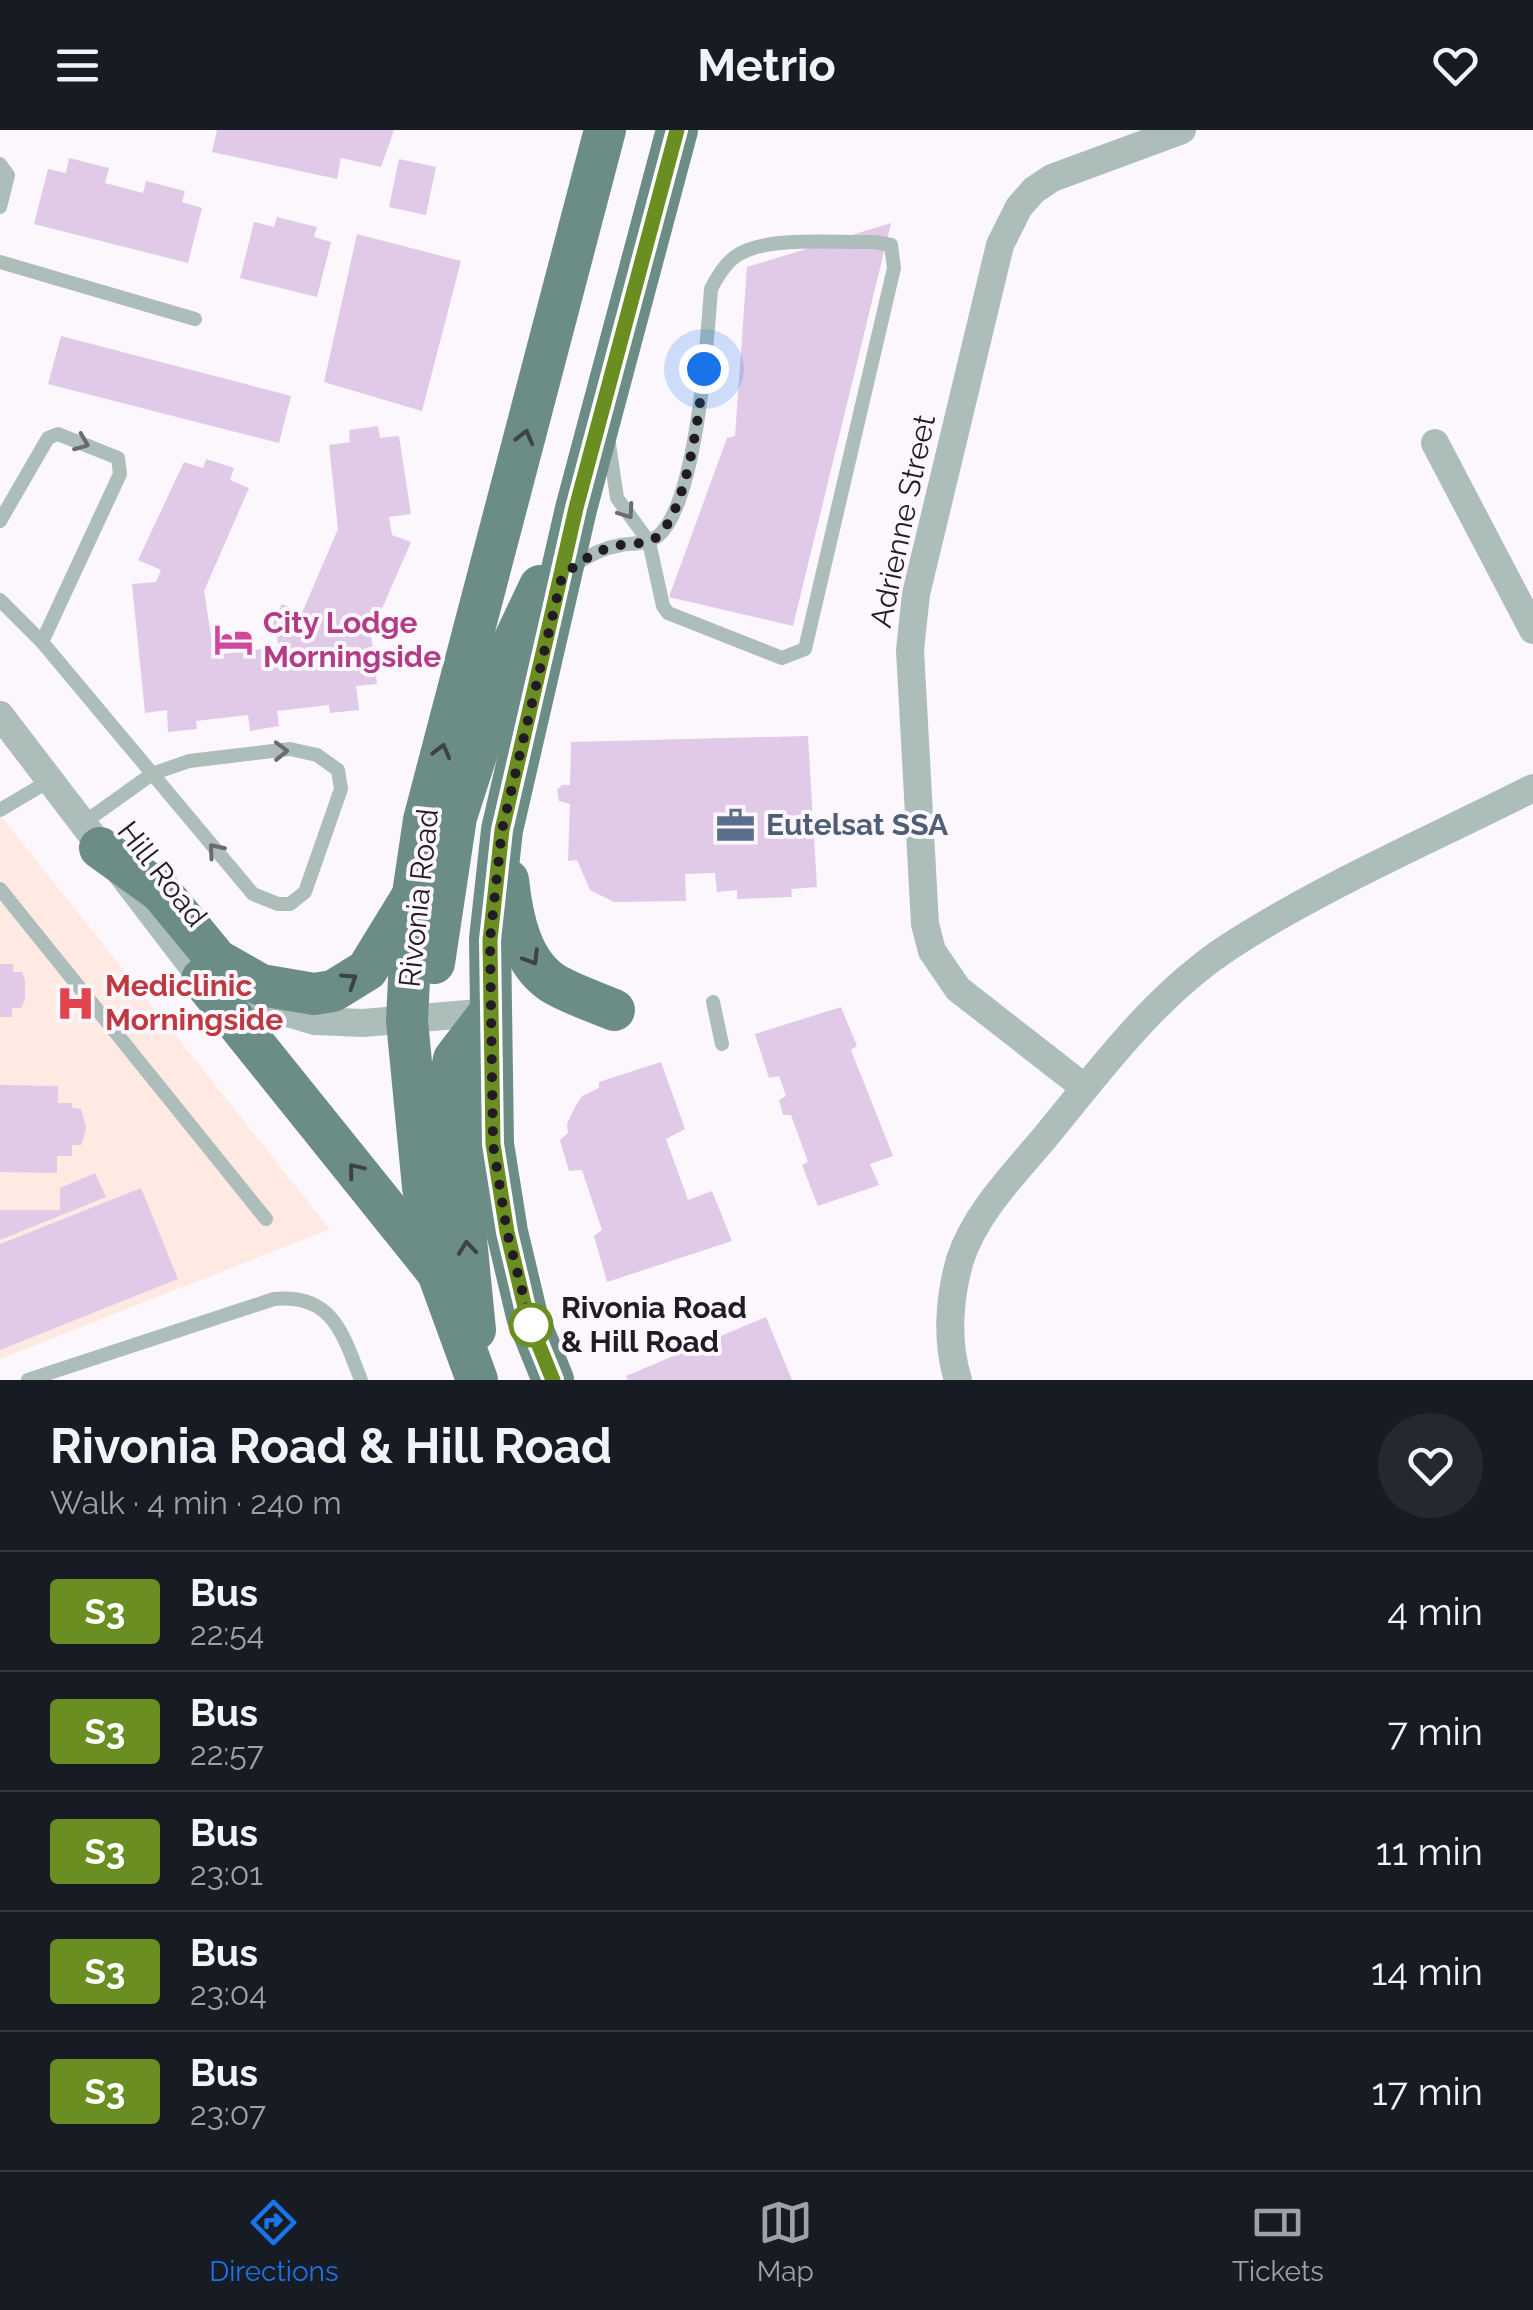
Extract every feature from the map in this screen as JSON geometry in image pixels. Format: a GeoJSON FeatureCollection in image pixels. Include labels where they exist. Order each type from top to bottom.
{"type":"FeatureCollection","features":[{"type":"Feature","properties":{"kind":"main road"},"geometry":{"type":"LineString","coordinates":[[572,256],[578,130]]}},
{"type":"Feature","properties":{"kind":"main road","name":"Rivonia Road"},"geometry":{"type":"LineString","coordinates":[[479,1380],[438,1274],[423,1186],[407,1020],[413,894],[424,820],[605,130]]}},
{"type":"Feature","properties":{"kind":"main road"},"geometry":{"type":"LineString","coordinates":[[553,1380],[527,1316],[507,1232],[493,1144],[490,940],[502,830],[576,508],[678,138]]}},
{"type":"Feature","properties":{"kind":"main road"},"geometry":{"type":"LineString","coordinates":[[407,1020],[425,993],[434,964],[456,817],[511,647],[576,508]]}},
{"type":"Feature","properties":{"kind":"main road"},"geometry":{"type":"LineString","coordinates":[[502,830],[511,903],[524,949],[553,984],[614,1010]]}},
{"type":"Feature","properties":{"kind":"main road"},"geometry":{"type":"LineString","coordinates":[[91,836],[161,892],[217,960],[261,985],[314,994],[333,991],[366,970],[413,894]]}},
{"type":"Feature","properties":{"kind":"main road"},"geometry":{"type":"LineString","coordinates":[[202,979],[438,1274]]}},
{"type":"Feature","properties":{"kind":"main road"},"geometry":{"type":"LineString","coordinates":[[479,1380],[450,1078],[454,1060],[490,1012]]}},
{"type":"Feature","properties":{"kind":"street","name":"Adrienne Street"},"geometry":{"type":"LineString","coordinates":[[1086,1088],[958,989],[932,951],[924,924],[912,730],[912,623],[928,538],[996,260],[1019,207],[1052,178],[1182,130]]}},
{"type":"Feature","properties":{"kind":"street"},"geometry":{"type":"LineString","coordinates":[[1435,443],[1533,630]]}},
{"type":"Feature","properties":{"kind":"street","name":"Hill Road"},"geometry":{"type":"LineString","coordinates":[[0,716],[202,979],[258,1004],[315,1021],[407,1020],[490,1012]]}},
{"type":"Feature","properties":{"kind":"street"},"geometry":{"type":"LineString","coordinates":[[958,1380],[950,1338],[960,1258],[988,1206],[1162,1000],[1230,946],[1319,896],[1533,788]]}},
{"type":"Feature","properties":{"kind":"lane"},"geometry":{"type":"LineString","coordinates":[[0,164],[8,174],[0,207]]}},
{"type":"Feature","properties":{"kind":"lane"},"geometry":{"type":"LineString","coordinates":[[562,576],[597,551],[648,542],[664,530],[680,498],[700,405],[711,289],[719,273],[738,254],[766,244],[891,245],[894,268],[804,649],[782,658],[668,613],[648,542],[618,498],[605,409]]}},
{"type":"Feature","properties":{"kind":"lane"},"geometry":{"type":"LineString","coordinates":[[0,262],[195,318]]}},
{"type":"Feature","properties":{"kind":"lane"},"geometry":{"type":"LineString","coordinates":[[0,520],[48,438],[58,434],[118,458],[120,474],[42,642]]}},
{"type":"Feature","properties":{"kind":"lane"},"geometry":{"type":"LineString","coordinates":[[0,600],[42,642],[152,774],[253,894],[278,904],[290,904],[304,892],[341,789],[338,770],[317,755],[290,750],[189,762],[152,774],[91,836]]}},
{"type":"Feature","properties":{"kind":"lane"},"geometry":{"type":"LineString","coordinates":[[0,810],[49,781]]}},
{"type":"Feature","properties":{"kind":"lane"},"geometry":{"type":"LineString","coordinates":[[0,889],[266,1219]]}},
{"type":"Feature","properties":{"kind":"lane"},"geometry":{"type":"LineString","coordinates":[[713,1002],[722,1044]]}},
{"type":"Feature","properties":{"kind":"lane"},"geometry":{"type":"LineString","coordinates":[[28,1380],[274,1299],[293,1297],[330,1314],[340,1326],[361,1380]]}},
{"type":"Feature","properties":{"kind":"shaded area","name":"Mediclinic Morningside"},"geometry":{"type":"Polygon","coordinates":[[[0,815],[330,1229],[0,1359],[0,815]]]}},
{"type":"Feature","properties":{"kind":"building"},"geometry":{"type":"Polygon","coordinates":[[[217,130],[394,130],[381,167],[341,158],[337,179],[212,152],[217,130]]]}},
{"type":"Feature","properties":{"kind":"building"},"geometry":{"type":"Polygon","coordinates":[[[69,158],[109,168],[105,183],[143,193],[146,181],[185,191],[182,202],[202,208],[188,263],[34,224],[48,169],[66,173],[69,158]]]}},
{"type":"Feature","properties":{"kind":"building"},"geometry":{"type":"Polygon","coordinates":[[[399,159],[436,167],[426,215],[389,207],[399,159]]]}},
{"type":"Feature","properties":{"kind":"building"},"geometry":{"type":"Polygon","coordinates":[[[277,217],[317,227],[314,237],[331,242],[317,297],[240,278],[254,222],[274,227],[277,217]]]}},
{"type":"Feature","properties":{"kind":"building"},"geometry":{"type":"Polygon","coordinates":[[[891,223],[793,626],[669,597],[727,438],[735,436],[747,267],[891,223]]]}},
{"type":"Feature","properties":{"kind":"building"},"geometry":{"type":"Polygon","coordinates":[[[357,234],[461,261],[422,411],[324,382],[357,234]]]}},
{"type":"Feature","properties":{"kind":"building"},"geometry":{"type":"Polygon","coordinates":[[[61,336],[291,396],[279,443],[48,384],[61,336]]]}},
{"type":"Feature","properties":{"kind":"building"},"geometry":{"type":"Polygon","coordinates":[[[378,426],[380,438],[399,436],[411,514],[389,517],[392,535],[411,542],[371,634],[377,684],[356,686],[359,710],[330,713],[329,705],[277,711],[279,726],[250,731],[248,715],[196,721],[197,729],[168,732],[167,710],[145,713],[132,584],[156,582],[161,570],[138,560],[184,462],[203,468],[206,459],[234,468],[230,480],[249,488],[204,591],[214,655],[279,647],[273,623],[282,604],[302,613],[338,529],[329,445],[350,442],[349,430],[378,426]]]}},
{"type":"Feature","properties":{"kind":"building"},"geometry":{"type":"Polygon","coordinates":[[[808,736],[817,887],[791,889],[792,897],[737,899],[737,890],[717,892],[715,873],[685,874],[686,901],[614,902],[590,890],[577,860],[568,861],[570,804],[559,801],[557,790],[570,785],[571,742],[808,736]]]}},
{"type":"Feature","properties":{"kind":"building"},"geometry":{"type":"Polygon","coordinates":[[[0,964],[13,964],[13,972],[22,972],[25,980],[25,1000],[21,1008],[12,1008],[12,1017],[0,1017],[0,964]]]}},
{"type":"Feature","properties":{"kind":"building"},"geometry":{"type":"Polygon","coordinates":[[[841,1007],[857,1046],[851,1050],[893,1156],[870,1164],[879,1185],[818,1206],[802,1165],[808,1162],[791,1115],[783,1115],[779,1100],[786,1096],[779,1076],[769,1078],[755,1034],[841,1007]]]}},
{"type":"Feature","properties":{"kind":"building"},"geometry":{"type":"Polygon","coordinates":[[[661,1062],[685,1129],[666,1139],[688,1200],[712,1191],[732,1241],[607,1282],[594,1236],[602,1230],[582,1170],[569,1171],[560,1140],[568,1133],[567,1124],[582,1096],[599,1088],[599,1082],[661,1062]]]}},
{"type":"Feature","properties":{"kind":"building"},"geometry":{"type":"Polygon","coordinates":[[[0,1085],[58,1086],[58,1103],[72,1103],[72,1108],[81,1109],[86,1127],[81,1145],[72,1145],[72,1156],[57,1156],[57,1173],[0,1172],[0,1085]]]}},
{"type":"Feature","properties":{"kind":"building"},"geometry":{"type":"Polygon","coordinates":[[[95,1173],[106,1197],[0,1240],[0,1210],[60,1210],[60,1188],[95,1173]]]}},
{"type":"Feature","properties":{"kind":"building"},"geometry":{"type":"Polygon","coordinates":[[[141,1188],[178,1279],[0,1350],[0,1244],[141,1188]]]}},
{"type":"Feature","properties":{"kind":"building"},"geometry":{"type":"Polygon","coordinates":[[[766,1317],[792,1380],[628,1380],[626,1376],[766,1317]]]}},
{"type":"Feature","properties":{"kind":"bus line","name":"S3"},"geometry":{"type":"LineString","coordinates":[[553,1380],[527,1316],[507,1232],[493,1144],[490,940],[502,830],[576,508],[677,130]]}},
{"type":"Feature","properties":{"kind":"place","name":"City Lodge Morningside"},"geometry":{"type":"Point","coordinates":[233,640]}},
{"type":"Feature","properties":{"kind":"place","name":"Eutelsat SSA"},"geometry":{"type":"Point","coordinates":[736,825]}},
{"type":"Feature","properties":{"kind":"place","name":"Mediclinic Morningside"},"geometry":{"type":"Point","coordinates":[75,1003]}},
{"type":"Feature","properties":{"kind":"place","name":"Rivonia Road & Hill Road"},"geometry":{"type":"Point","coordinates":[531,1325]}},
{"type":"Feature","properties":{"kind":"route"},"geometry":{"type":"LineString","coordinates":[[531,1325],[507,1232],[493,1144],[490,940],[502,830],[562,576],[597,551],[648,542],[664,530],[680,498],[704,369]]}}]}
